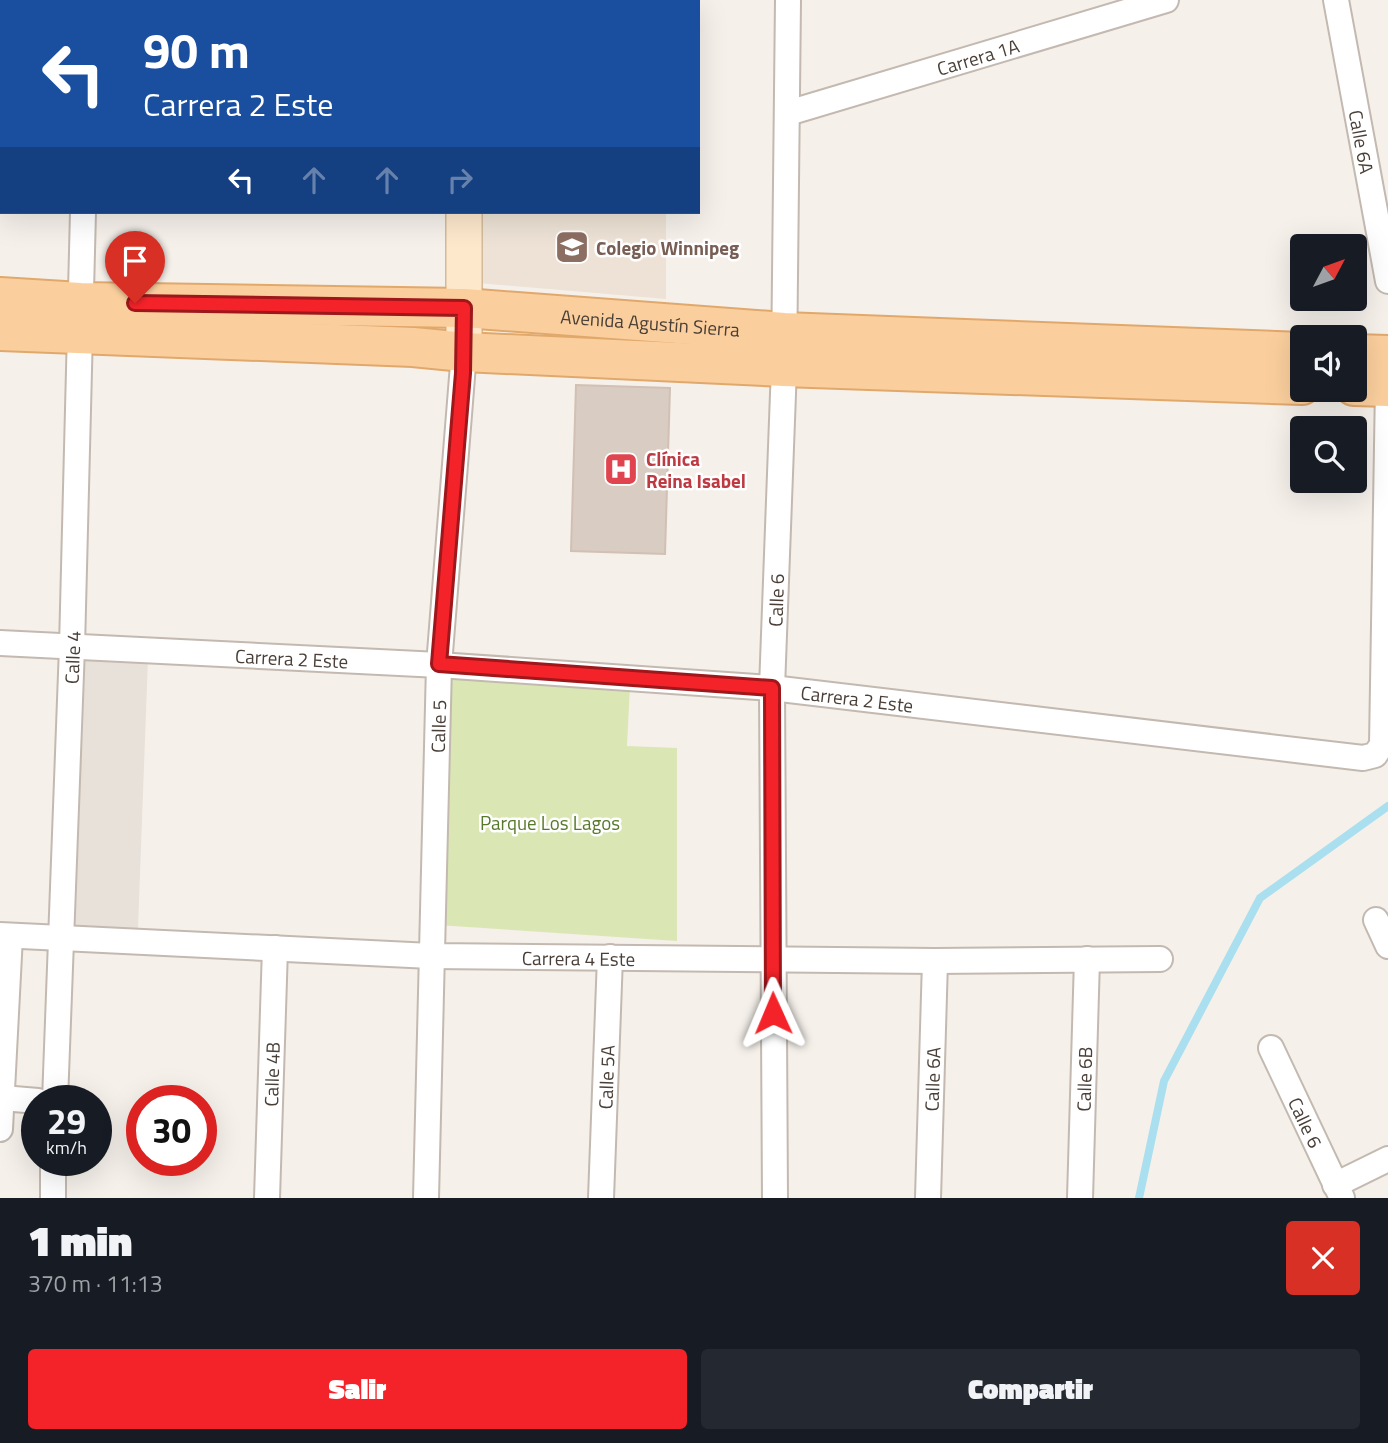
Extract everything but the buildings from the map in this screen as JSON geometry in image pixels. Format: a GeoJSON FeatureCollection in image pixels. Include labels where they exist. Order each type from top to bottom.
{"type":"FeatureCollection","features":[{"type":"Feature","properties":{"kind":"main road","name":"Calle 5"},"geometry":{"type":"LineString","coordinates":[[464,214],[464,352]]}},
{"type":"Feature","properties":{"kind":"main road","name":"Avenida Agustín Sierra"},"geometry":{"type":"LineString","coordinates":[[0,297],[79,318],[464,352],[784,349],[1290,352]]}},
{"type":"Feature","properties":{"kind":"main road","name":"Avenida Agustín Sierra"},"geometry":{"type":"LineString","coordinates":[[0,331],[79,318],[464,308],[784,349],[1290,383]]}},
{"type":"Feature","properties":{"kind":"main road"},"geometry":{"type":"LineString","coordinates":[[1367,367],[1381,380]]}},
{"type":"Feature","properties":{"kind":"street","name":"Calle 6"},"geometry":{"type":"LineString","coordinates":[[775,1198],[772,688],[784,349],[788,0]]}},
{"type":"Feature","properties":{"kind":"street","name":"Carrera 1A"},"geometry":{"type":"LineString","coordinates":[[788,113],[1166,0]]}},
{"type":"Feature","properties":{"kind":"street","name":"Calle 6A"},"geometry":{"type":"LineString","coordinates":[[1336,0],[1388,281]]}},
{"type":"Feature","properties":{"kind":"street","name":"Calle 4"},"geometry":{"type":"LineString","coordinates":[[56,1085],[72,648],[83,214]]}},
{"type":"Feature","properties":{"kind":"street","name":"Calle 5"},"geometry":{"type":"LineString","coordinates":[[426,1198],[439,664],[464,352]]}},
{"type":"Feature","properties":{"kind":"street","name":"Carrera 2 Este"},"geometry":{"type":"LineString","coordinates":[[0,643],[439,664],[772,688],[1363,758],[1375,755],[1382,745],[1381,380]]}},
{"type":"Feature","properties":{"kind":"street"},"geometry":{"type":"LineString","coordinates":[[1376,920],[1388,946]]}},
{"type":"Feature","properties":{"kind":"street","name":"Carrera 4 Este"},"geometry":{"type":"LineString","coordinates":[[5,935],[431,956],[935,961],[1160,959]]}},
{"type":"Feature","properties":{"kind":"street"},"geometry":{"type":"LineString","coordinates":[[0,1129],[5,935]]}},
{"type":"Feature","properties":{"kind":"street","name":"Calle 4B"},"geometry":{"type":"LineString","coordinates":[[267,1198],[275,948]]}},
{"type":"Feature","properties":{"kind":"street","name":"Calle 5A"},"geometry":{"type":"LineString","coordinates":[[601,1198],[610,957]]}},
{"type":"Feature","properties":{"kind":"street","name":"Calle 6B"},"geometry":{"type":"LineString","coordinates":[[1080,1198],[1087,959]]}},
{"type":"Feature","properties":{"kind":"street","name":"Calle 6A"},"geometry":{"type":"LineString","coordinates":[[928,1198],[935,961]]}},
{"type":"Feature","properties":{"kind":"street","name":"Calle 6"},"geometry":{"type":"LineString","coordinates":[[1271,1048],[1339,1191]]}},
{"type":"Feature","properties":{"kind":"street"},"geometry":{"type":"LineString","coordinates":[[2,1098],[21,1100]]}},
{"type":"Feature","properties":{"kind":"street"},"geometry":{"type":"LineString","coordinates":[[1339,1191],[1388,1159]]}},
{"type":"Feature","properties":{"kind":"street"},"geometry":{"type":"LineString","coordinates":[[52,1198],[53,1176]]}},
{"type":"Feature","properties":{"kind":"shaded area","name":"Colegio Winnipeg"},"geometry":{"type":"Polygon","coordinates":[[[480,214],[666,214],[666,299],[478,283],[480,214]]]}},
{"type":"Feature","properties":{"kind":"shaded area"},"geometry":{"type":"Polygon","coordinates":[[[78,658],[148,659],[138,928],[69,928],[78,658]]]}},
{"type":"Feature","properties":{"kind":"green space","name":"Parque Los Lagos"},"geometry":{"type":"Polygon","coordinates":[[[446,671],[630,685],[627,746],[677,748],[677,941],[437,925],[446,671]]]}},
{"type":"Feature","properties":{"kind":"waterway"},"geometry":{"type":"LineString","coordinates":[[1139,1198],[1164,1081],[1260,898],[1388,806]]}},
{"type":"Feature","properties":{"kind":"place","name":"Colegio Winnipeg"},"geometry":{"type":"Point","coordinates":[572,247]}},
{"type":"Feature","properties":{"kind":"place","name":"Clínica Reina Isabel"},"geometry":{"type":"Point","coordinates":[621,469]}},
{"type":"Feature","properties":{"kind":"route"},"geometry":{"type":"LineString","coordinates":[[135,303],[464,308],[463,373],[439,664],[772,688],[773,1013]]}}]}
